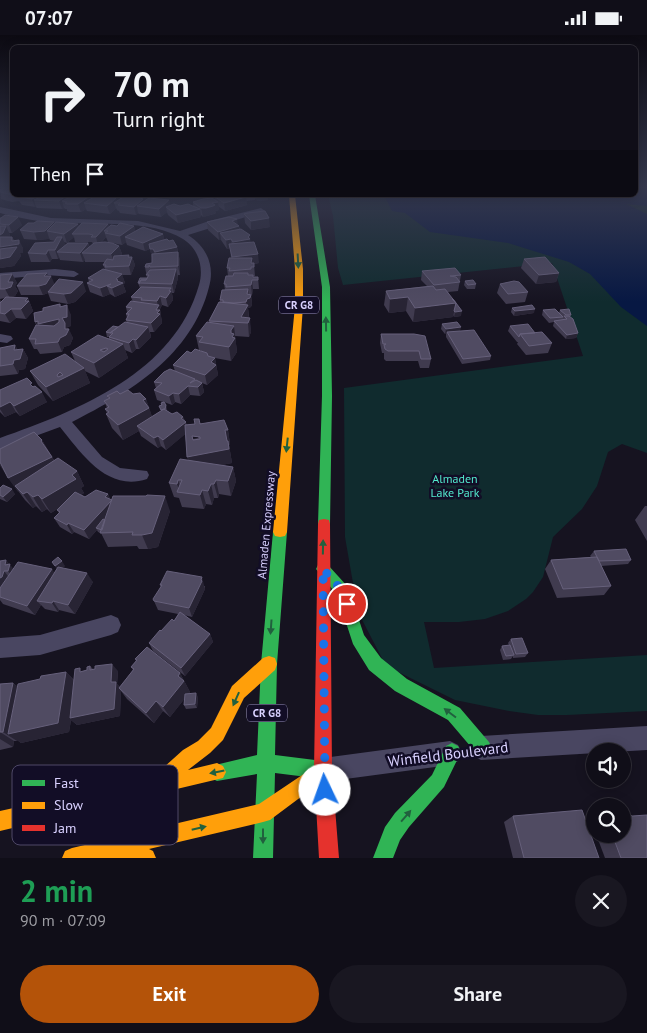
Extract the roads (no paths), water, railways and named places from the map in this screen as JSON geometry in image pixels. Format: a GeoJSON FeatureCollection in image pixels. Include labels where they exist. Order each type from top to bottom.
{"type":"FeatureCollection","features":[{"type":"Feature","properties":{"kind":"main road","name":"Almaden Expressway"},"geometry":{"type":"LineString","coordinates":[[263,858],[268,664],[299,306],[299,269],[295,224]]}},
{"type":"Feature","properties":{"kind":"main road","name":"CR G8"},"geometry":{"type":"LineString","coordinates":[[318,224],[326,287],[327,396],[323,569],[323,770],[330,858]]}},
{"type":"Feature","properties":{"kind":"main road"},"geometry":{"type":"LineString","coordinates":[[323,569],[344,593],[355,633],[364,650],[376,665],[392,680],[452,712],[483,748]]}},
{"type":"Feature","properties":{"kind":"main road"},"geometry":{"type":"LineString","coordinates":[[178,765],[189,755],[204,747],[217,734],[238,692],[268,664]]}},
{"type":"Feature","properties":{"kind":"main road"},"geometry":{"type":"LineString","coordinates":[[383,858],[392,834],[402,820],[438,781],[452,753]]}},
{"type":"Feature","properties":{"kind":"main road"},"geometry":{"type":"LineString","coordinates":[[178,779],[265,763],[323,770]]}},
{"type":"Feature","properties":{"kind":"main road","name":"Winfield Boulevard"},"geometry":{"type":"LineString","coordinates":[[263,813],[323,770]]}},
{"type":"Feature","properties":{"kind":"main road"},"geometry":{"type":"LineString","coordinates":[[178,833],[263,813]]}},
{"type":"Feature","properties":{"kind":"main road"},"geometry":{"type":"LineString","coordinates":[[72,858],[127,845]]}},
{"type":"Feature","properties":{"kind":"main road"},"geometry":{"type":"LineString","coordinates":[[118,847],[146,858]]}},
{"type":"Feature","properties":{"kind":"street"},"geometry":{"type":"LineString","coordinates":[[0,444],[63,421],[124,388],[166,354],[188,326],[204,288],[207,270],[198,246],[181,234],[156,226],[142,224]]}},
{"type":"Feature","properties":{"kind":"street"},"geometry":{"type":"LineString","coordinates":[[181,234],[208,224]]}},
{"type":"Feature","properties":{"kind":"street"},"geometry":{"type":"LineString","coordinates":[[0,276],[29,272],[61,271],[74,274]]}},
{"type":"Feature","properties":{"kind":"street"},"geometry":{"type":"LineString","coordinates":[[63,421],[97,461],[117,475],[141,475]]}},
{"type":"Feature","properties":{"kind":"street"},"geometry":{"type":"LineString","coordinates":[[0,648],[40,645],[111,625]]}},
{"type":"Feature","properties":{"kind":"street","name":"Winfield Boulevard"},"geometry":{"type":"LineString","coordinates":[[323,770],[483,748],[647,738]]}},
{"type":"Feature","properties":{"kind":"water"},"geometry":{"type":"Polygon","coordinates":[[[420,224],[647,224],[647,326],[621,307],[590,274],[569,262],[508,243],[430,232],[420,224]]]}},
{"type":"Feature","properties":{"kind":"park label","name":"Almaden Lake Park"},"geometry":{"type":"Point","coordinates":[455,485]}}]}
